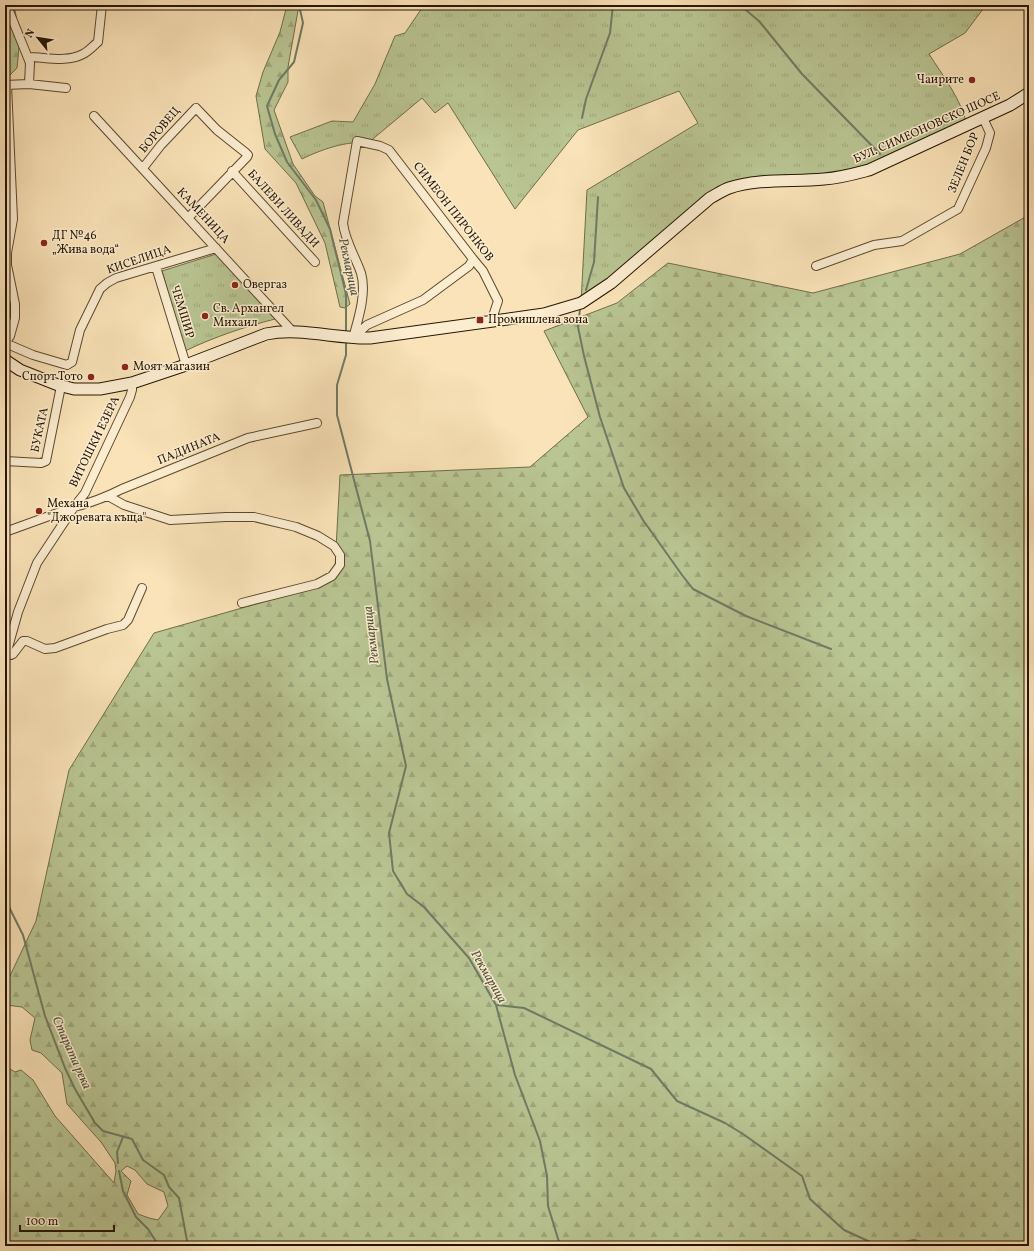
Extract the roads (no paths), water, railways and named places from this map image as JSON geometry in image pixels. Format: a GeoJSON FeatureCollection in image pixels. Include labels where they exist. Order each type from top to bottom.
{"type":"FeatureCollection","features":[{"type":"Feature","properties":{"kind":"street"},"geometry":{"type":"LineString","coordinates":[[8,5],[30,63],[29,84]]}},
{"type":"Feature","properties":{"kind":"street"},"geometry":{"type":"LineString","coordinates":[[28,57],[53,60],[73,58],[84,54],[98,42],[102,5]]}},
{"type":"Feature","properties":{"kind":"street"},"geometry":{"type":"LineString","coordinates":[[5,343],[10,336],[16,318],[15,304],[7,265],[7,253],[13,219],[6,85],[29,84],[66,88]]}},
{"type":"Feature","properties":{"kind":"street","name":"БУЛ. СИМЕОНОВСКО ШОСЕ"},"geometry":{"type":"LineString","coordinates":[[7,361],[32,375],[61,386],[74,389],[100,389],[132,383],[186,365],[266,334],[280,331],[348,338],[370,338],[544,314],[581,303],[611,283],[710,198],[728,188],[746,184],[845,177],[869,170],[983,118],[1010,105],[1029,93]]}},
{"type":"Feature","properties":{"kind":"street","name":"БОРОВЕЦ"},"geometry":{"type":"LineString","coordinates":[[143,168],[196,108],[217,130],[248,155],[232,171]]}},
{"type":"Feature","properties":{"kind":"street","name":"КАМЕНИЦА"},"geometry":{"type":"LineString","coordinates":[[94,116],[293,332]]}},
{"type":"Feature","properties":{"kind":"street","name":"ЗЕЛЕН БОР"},"geometry":{"type":"LineString","coordinates":[[816,266],[874,245],[902,241],[958,210],[986,148],[990,133],[983,118]]}},
{"type":"Feature","properties":{"kind":"street","name":"СИМЕОН ПИРОНКОВ"},"geometry":{"type":"LineString","coordinates":[[348,338],[359,317],[362,291],[361,275],[344,232],[343,223],[357,141],[380,146],[389,150],[483,271],[498,301],[491,322]]}},
{"type":"Feature","properties":{"kind":"street"},"geometry":{"type":"LineString","coordinates":[[188,218],[232,171]]}},
{"type":"Feature","properties":{"kind":"street","name":"БАЛЕВИ ЛИВАДИ"},"geometry":{"type":"LineString","coordinates":[[232,171],[315,262]]}},
{"type":"Feature","properties":{"kind":"street","name":"КИСЕЛИЦА"},"geometry":{"type":"LineString","coordinates":[[5,343],[33,355],[67,365],[72,362],[80,330],[100,289],[107,283],[116,278],[216,248]]}},
{"type":"Feature","properties":{"kind":"street"},"geometry":{"type":"LineString","coordinates":[[348,338],[367,325],[423,300],[470,266],[473,260]]}},
{"type":"Feature","properties":{"kind":"street","name":"ЧЕМШИР"},"geometry":{"type":"LineString","coordinates":[[156,266],[186,365]]}},
{"type":"Feature","properties":{"kind":"street","name":"ВИТОШКИ ЕЗЕРА"},"geometry":{"type":"LineString","coordinates":[[5,532],[74,507],[84,493],[124,411],[132,390],[132,383]]}},
{"type":"Feature","properties":{"kind":"street","name":"БУКАТА"},"geometry":{"type":"LineString","coordinates":[[5,461],[41,463],[46,461],[61,386]]}},
{"type":"Feature","properties":{"kind":"street","name":"ПАДИНАТА"},"geometry":{"type":"LineString","coordinates":[[74,507],[108,496],[248,438],[317,423]]}},
{"type":"Feature","properties":{"kind":"street"},"geometry":{"type":"LineString","coordinates":[[108,496],[124,505],[170,520],[254,517],[296,527],[318,536],[334,546],[340,555],[340,565],[332,576],[317,584],[242,603]]}},
{"type":"Feature","properties":{"kind":"street"},"geometry":{"type":"LineString","coordinates":[[74,507],[37,563],[18,612],[7,652],[10,655],[13,654],[23,641],[27,641],[45,649],[55,648],[123,625],[128,620],[142,588]]}},
{"type":"Feature","properties":{"kind":"waterway","name":"Рекмарица"},"geometry":{"type":"LineString","coordinates":[[299,5],[303,23],[294,62],[279,80],[267,106],[275,134],[287,162],[316,200],[330,229],[346,294],[346,334]]}},
{"type":"Feature","properties":{"kind":"waterway"},"geometry":{"type":"LineString","coordinates":[[582,118],[586,99],[610,33],[613,5]]}},
{"type":"Feature","properties":{"kind":"waterway"},"geometry":{"type":"LineString","coordinates":[[740,5],[759,21],[802,74],[880,154]]}},
{"type":"Feature","properties":{"kind":"waterway"},"geometry":{"type":"LineString","coordinates":[[586,290],[594,262],[598,197]]}},
{"type":"Feature","properties":{"kind":"waterway","name":"Старата река"},"geometry":{"type":"LineString","coordinates":[[5,209],[7,214],[5,223]]}},
{"type":"Feature","properties":{"kind":"waterway","name":"Старата река"},"geometry":{"type":"LineString","coordinates":[[5,304],[5,320]]}},
{"type":"Feature","properties":{"kind":"waterway"},"geometry":{"type":"LineString","coordinates":[[580,309],[578,327],[584,356],[600,417],[624,488],[643,520],[682,575],[693,589],[746,616],[831,649]]}},
{"type":"Feature","properties":{"kind":"waterway","name":"Рекмарица"},"geometry":{"type":"LineString","coordinates":[[346,340],[346,355],[337,385],[337,415],[370,541],[387,679],[406,766],[389,833],[393,871],[407,894],[424,907],[469,958],[496,1005],[515,1075],[540,1141],[547,1176],[548,1206],[561,1246]]}},
{"type":"Feature","properties":{"kind":"waterway","name":"Старата река"},"geometry":{"type":"LineString","coordinates":[[5,606],[5,622]]}},
{"type":"Feature","properties":{"kind":"waterway","name":"Старата река"},"geometry":{"type":"LineString","coordinates":[[5,899],[23,935],[45,1016],[65,1068],[75,1089],[95,1123],[103,1131],[132,1139],[143,1160],[164,1175],[169,1187],[179,1198],[188,1246]]}},
{"type":"Feature","properties":{"kind":"waterway"},"geometry":{"type":"LineString","coordinates":[[497,1005],[524,1008],[651,1069],[677,1101],[725,1123],[802,1176],[810,1199],[844,1230],[879,1246]]}},
{"type":"Feature","properties":{"kind":"waterway"},"geometry":{"type":"LineString","coordinates":[[118,1163],[117,1152],[123,1137]]}},
{"type":"Feature","properties":{"kind":"waterway"},"geometry":{"type":"LineString","coordinates":[[119,1171],[123,1191],[136,1217],[148,1229],[159,1246]]}},
{"type":"Feature","properties":{"kind":"waterway"},"geometry":{"type":"LineString","coordinates":[[883,1246],[914,1240],[936,1246]]}},
{"type":"Feature","properties":{"kind":"place","name":"Чаирите"},"geometry":{"type":"Point","coordinates":[972,80]}},
{"type":"Feature","properties":{"kind":"place","name":"ДГ №46 „Жива вода“"},"geometry":{"type":"Point","coordinates":[44,243]}},
{"type":"Feature","properties":{"kind":"place","name":"Овергаз"},"geometry":{"type":"Point","coordinates":[235,285]}},
{"type":"Feature","properties":{"kind":"place","name":"Св. Архангел Михаил"},"geometry":{"type":"Point","coordinates":[205,316]}},
{"type":"Feature","properties":{"kind":"place","name":"Промишлена зона"},"geometry":{"type":"Point","coordinates":[480,320]}},
{"type":"Feature","properties":{"kind":"place","name":"Моят магазин"},"geometry":{"type":"Point","coordinates":[125,367]}},
{"type":"Feature","properties":{"kind":"place","name":"Спорт Тото"},"geometry":{"type":"Point","coordinates":[91,377]}},
{"type":"Feature","properties":{"kind":"place","name":"Механа \"Джоревата къща\""},"geometry":{"type":"Point","coordinates":[39,511]}}]}
